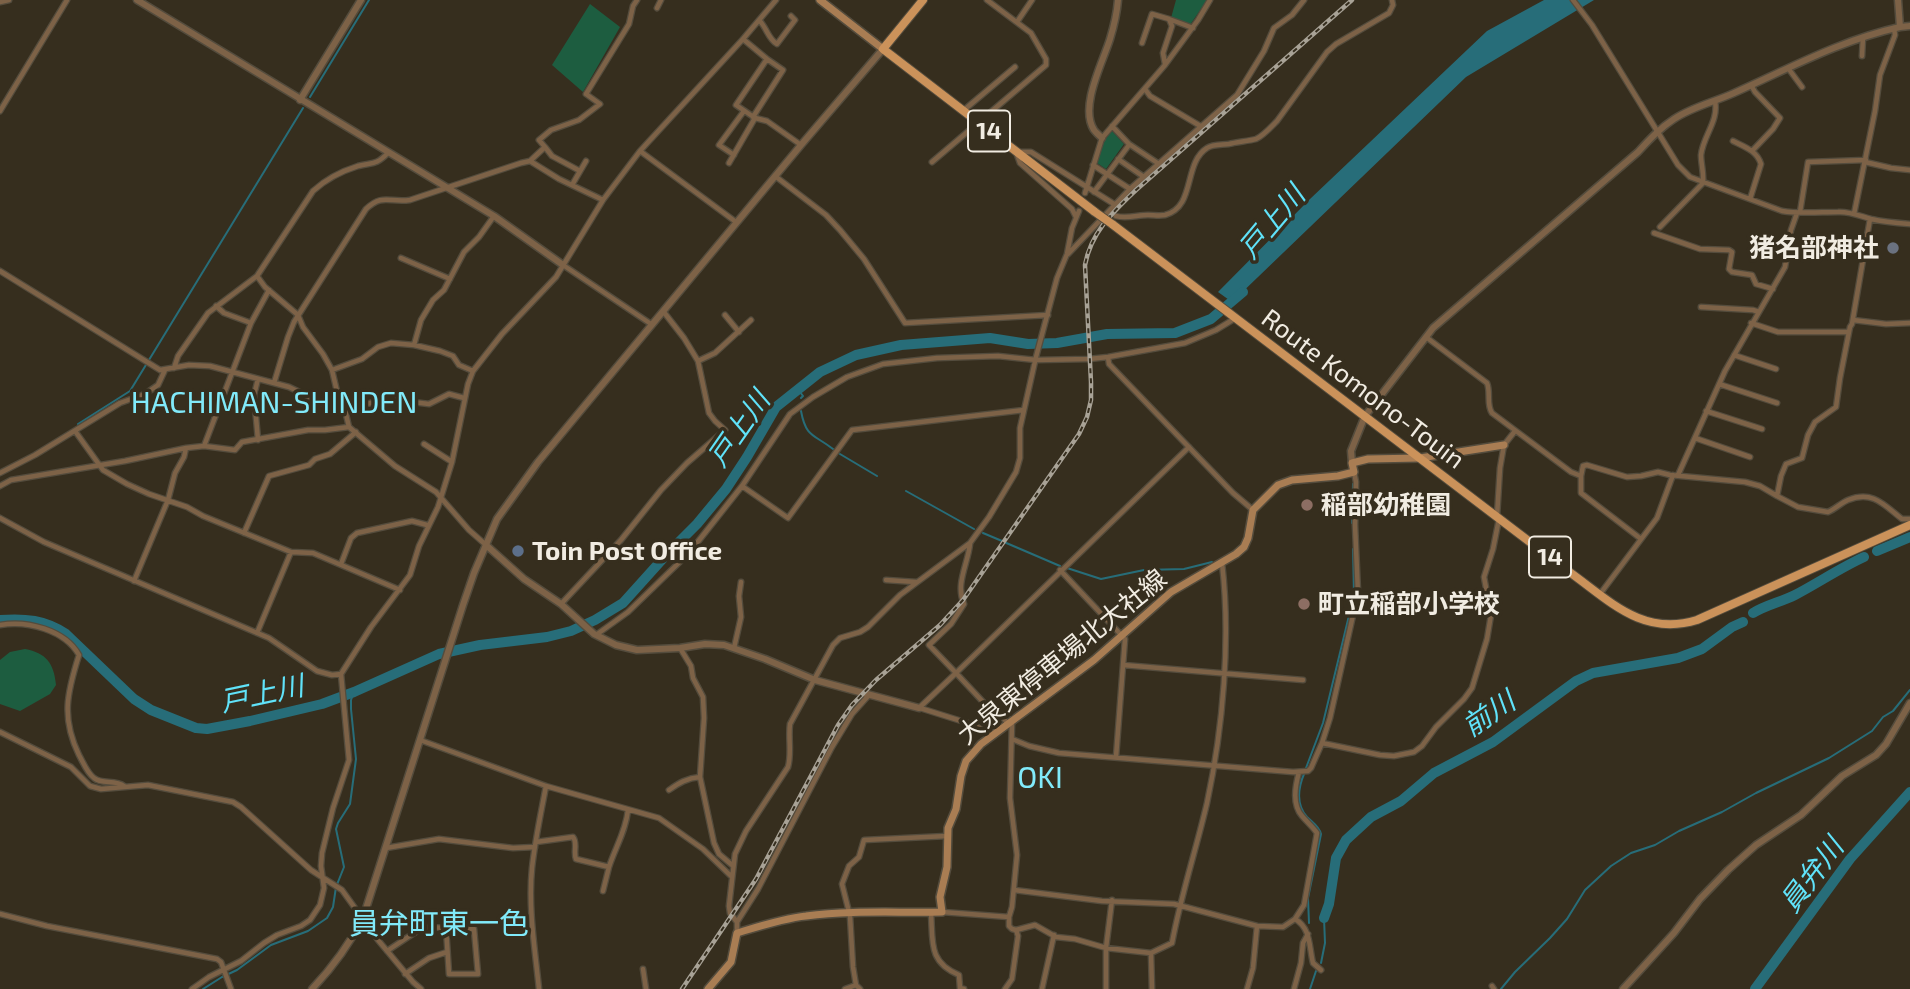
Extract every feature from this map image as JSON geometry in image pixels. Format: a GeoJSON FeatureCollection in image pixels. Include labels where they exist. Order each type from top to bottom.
{"type":"FeatureCollection","features":[{"type":"Feature","properties":{"kind":"main road"},"geometry":{"type":"LineString","coordinates":[[820,0],[883,49],[923,0]]}},
{"type":"Feature","properties":{"kind":"main road","name":"Route Komono-Touin"},"geometry":{"type":"LineString","coordinates":[[883,49],[1095,212],[1114,220],[1203,293],[1624,612],[1648,623],[1673,625],[1692,621],[1910,526]]}},
{"type":"Feature","properties":{"kind":"main road"},"geometry":{"type":"LineString","coordinates":[[1253,510],[1285,482],[1354,472],[1352,463],[1368,458],[1420,458],[1504,445]]}},
{"type":"Feature","properties":{"kind":"main road","name":"大泉東停車場北大社線"},"geometry":{"type":"LineString","coordinates":[[942,912],[940,897],[947,867],[947,836],[966,761],[992,736],[1094,660],[1171,592],[1244,547],[1253,510]]}},
{"type":"Feature","properties":{"kind":"main road"},"geometry":{"type":"LineString","coordinates":[[708,989],[731,962],[737,933],[805,916],[942,912]]}},
{"type":"Feature","properties":{"kind":"street"},"geometry":{"type":"LineString","coordinates":[[0,2],[9,0]]}},
{"type":"Feature","properties":{"kind":"street"},"geometry":{"type":"LineString","coordinates":[[0,109],[67,0]]}},
{"type":"Feature","properties":{"kind":"street"},"geometry":{"type":"LineString","coordinates":[[137,0],[494,216],[651,324]]}},
{"type":"Feature","properties":{"kind":"street"},"geometry":{"type":"LineString","coordinates":[[300,100],[361,0]]}},
{"type":"Feature","properties":{"kind":"street"},"geometry":{"type":"LineString","coordinates":[[580,170],[552,156],[539,140],[551,130],[579,120],[600,104],[586,94],[629,24],[637,0]]}},
{"type":"Feature","properties":{"kind":"street"},"geometry":{"type":"LineString","coordinates":[[657,8],[661,0]]}},
{"type":"Feature","properties":{"kind":"street"},"geometry":{"type":"LineString","coordinates":[[192,989],[241,961],[277,935],[301,926],[310,920],[320,905],[323,895],[322,853],[349,760],[341,674],[410,575],[419,546],[438,507],[452,462],[464,398],[473,371],[502,334],[556,277],[603,200],[640,151],[776,0]]}},
{"type":"Feature","properties":{"kind":"street"},"geometry":{"type":"LineString","coordinates":[[932,162],[1046,65],[1046,59],[1031,33],[987,0]]}},
{"type":"Feature","properties":{"kind":"street"},"geometry":{"type":"LineString","coordinates":[[1017,22],[1032,0]]}},
{"type":"Feature","properties":{"kind":"street"},"geometry":{"type":"LineString","coordinates":[[1102,138],[1094,131],[1090,121],[1089,103],[1111,38],[1118,0]]}},
{"type":"Feature","properties":{"kind":"street"},"geometry":{"type":"LineString","coordinates":[[1086,190],[1102,138],[1165,65],[1210,0]]}},
{"type":"Feature","properties":{"kind":"street"},"geometry":{"type":"LineString","coordinates":[[1067,254],[1114,204],[1237,95],[1274,29],[1292,15],[1304,0]]}},
{"type":"Feature","properties":{"kind":"street"},"geometry":{"type":"LineString","coordinates":[[1114,220],[1135,216],[1161,216],[1171,212],[1181,204],[1201,154],[1212,146],[1256,139],[1270,128],[1327,52],[1389,13],[1392,0]]}},
{"type":"Feature","properties":{"kind":"street"},"geometry":{"type":"LineString","coordinates":[[1573,0],[1583,11],[1682,170],[1694,180],[1782,211],[1830,214],[1840,212],[1910,224]]}},
{"type":"Feature","properties":{"kind":"street"},"geometry":{"type":"LineString","coordinates":[[1854,214],[1880,75],[1897,28],[1898,0]]}},
{"type":"Feature","properties":{"kind":"street"},"geometry":{"type":"LineString","coordinates":[[1142,43],[1152,14],[1193,28]]}},
{"type":"Feature","properties":{"kind":"street"},"geometry":{"type":"LineString","coordinates":[[759,20],[766,26],[772,41],[777,44],[795,20],[790,16]]}},
{"type":"Feature","properties":{"kind":"street"},"geometry":{"type":"LineString","coordinates":[[1165,65],[1163,53],[1172,26],[1168,19]]}},
{"type":"Feature","properties":{"kind":"street"},"geometry":{"type":"LineString","coordinates":[[1352,463],[1352,451],[1365,416],[1426,336],[1443,318],[1674,119],[1863,37],[1910,26]]}},
{"type":"Feature","properties":{"kind":"street"},"geometry":{"type":"LineString","coordinates":[[1863,37],[1863,57]]}},
{"type":"Feature","properties":{"kind":"street"},"geometry":{"type":"LineString","coordinates":[[729,163],[783,69],[766,60],[743,39]]}},
{"type":"Feature","properties":{"kind":"street"},"geometry":{"type":"LineString","coordinates":[[312,989],[345,949],[363,918],[474,573],[497,519],[538,462],[651,324],[883,49]]}},
{"type":"Feature","properties":{"kind":"street"},"geometry":{"type":"LineString","coordinates":[[766,60],[736,105],[801,145]]}},
{"type":"Feature","properties":{"kind":"street"},"geometry":{"type":"LineString","coordinates":[[963,111],[1015,67]]}},
{"type":"Feature","properties":{"kind":"street"},"geometry":{"type":"LineString","coordinates":[[1788,68],[1802,87]]}},
{"type":"Feature","properties":{"kind":"street"},"geometry":{"type":"LineString","coordinates":[[1751,85],[1780,117],[1773,129],[1752,150]]}},
{"type":"Feature","properties":{"kind":"street"},"geometry":{"type":"LineString","coordinates":[[1144,89],[1150,96],[1202,127]]}},
{"type":"Feature","properties":{"kind":"street"},"geometry":{"type":"LineString","coordinates":[[1660,227],[1703,183],[1701,153],[1717,110],[1714,101]]}},
{"type":"Feature","properties":{"kind":"street"},"geometry":{"type":"LineString","coordinates":[[734,155],[719,145],[744,111]]}},
{"type":"Feature","properties":{"kind":"street"},"geometry":{"type":"LineString","coordinates":[[1112,126],[1129,144],[1159,164]]}},
{"type":"Feature","properties":{"kind":"street"},"geometry":{"type":"LineString","coordinates":[[1733,141],[1752,150],[1760,160],[1750,199]]}},
{"type":"Feature","properties":{"kind":"street"},"geometry":{"type":"LineString","coordinates":[[1094,192],[1129,144]]}},
{"type":"Feature","properties":{"kind":"street"},"geometry":{"type":"LineString","coordinates":[[274,383],[288,337],[298,315],[366,209],[374,201],[410,200],[530,161],[545,147]]}},
{"type":"Feature","properties":{"kind":"street"},"geometry":{"type":"LineString","coordinates":[[640,151],[736,222]]}},
{"type":"Feature","properties":{"kind":"street"},"geometry":{"type":"LineString","coordinates":[[1076,218],[1072,209],[1020,163],[1016,152],[1031,152],[1086,190],[1114,204]]}},
{"type":"Feature","properties":{"kind":"street"},"geometry":{"type":"LineString","coordinates":[[174,368],[178,356],[203,319],[257,276],[313,191],[322,182],[359,166],[370,165],[388,153]]}},
{"type":"Feature","properties":{"kind":"street"},"geometry":{"type":"LineString","coordinates":[[1118,159],[1144,177]]}},
{"type":"Feature","properties":{"kind":"street"},"geometry":{"type":"LineString","coordinates":[[530,161],[603,200]]}},
{"type":"Feature","properties":{"kind":"street"},"geometry":{"type":"LineString","coordinates":[[1600,594],[1659,514],[1718,384],[1785,267],[1808,162],[1865,161],[1910,170]]}},
{"type":"Feature","properties":{"kind":"street"},"geometry":{"type":"LineString","coordinates":[[572,185],[586,162]]}},
{"type":"Feature","properties":{"kind":"street"},"geometry":{"type":"LineString","coordinates":[[1093,165],[1130,190]]}},
{"type":"Feature","properties":{"kind":"street"},"geometry":{"type":"LineString","coordinates":[[775,176],[826,215],[840,230],[864,259],[905,323],[1047,316]]}},
{"type":"Feature","properties":{"kind":"street"},"geometry":{"type":"LineString","coordinates":[[737,922],[730,913],[729,906],[735,854],[746,831],[788,767],[790,724],[827,655],[838,640],[869,626],[900,595],[970,543],[1016,472],[1020,458],[1018,437],[1036,358],[1057,278],[1079,211]]}},
{"type":"Feature","properties":{"kind":"street"},"geometry":{"type":"LineString","coordinates":[[414,345],[421,320],[433,300],[444,290],[464,252],[494,216]]}},
{"type":"Feature","properties":{"kind":"street"},"geometry":{"type":"LineString","coordinates":[[1777,496],[1786,464],[1802,458],[1808,435],[1815,422],[1836,407],[1870,219]]}},
{"type":"Feature","properties":{"kind":"street"},"geometry":{"type":"LineString","coordinates":[[1654,233],[1700,248],[1729,250],[1732,252],[1729,269],[1732,272],[1752,275],[1756,285],[1773,289]]}},
{"type":"Feature","properties":{"kind":"street"},"geometry":{"type":"LineString","coordinates":[[401,258],[450,279]]}},
{"type":"Feature","properties":{"kind":"street"},"geometry":{"type":"LineString","coordinates":[[0,271],[160,370],[203,365],[274,383],[300,391],[322,403],[342,407],[388,399],[429,404],[449,394],[464,398]]}},
{"type":"Feature","properties":{"kind":"street"},"geometry":{"type":"LineString","coordinates":[[257,276],[298,315],[303,327],[323,354],[332,370],[349,427],[395,466],[422,482],[440,497],[469,530],[524,579],[561,604],[595,634],[630,649],[680,648],[710,644],[734,648],[815,680],[974,725],[992,736]]}},
{"type":"Feature","properties":{"kind":"street"},"geometry":{"type":"LineString","coordinates":[[204,446],[251,323],[269,290]]}},
{"type":"Feature","properties":{"kind":"street"},"geometry":{"type":"LineString","coordinates":[[216,306],[223,313],[251,323]]}},
{"type":"Feature","properties":{"kind":"street"},"geometry":{"type":"LineString","coordinates":[[1701,307],[1759,312]]}},
{"type":"Feature","properties":{"kind":"street"},"geometry":{"type":"LineString","coordinates":[[561,604],[621,540],[661,490],[725,430],[709,413],[698,361],[663,310]]}},
{"type":"Feature","properties":{"kind":"street"},"geometry":{"type":"LineString","coordinates":[[725,315],[739,332]]}},
{"type":"Feature","properties":{"kind":"street"},"geometry":{"type":"LineString","coordinates":[[595,634],[628,612],[685,557],[741,486],[790,414],[847,377],[884,364],[937,358],[1108,357],[1185,342],[1216,330],[1233,316]]}},
{"type":"Feature","properties":{"kind":"street"},"geometry":{"type":"LineString","coordinates":[[698,361],[715,353],[751,320]]}},
{"type":"Feature","properties":{"kind":"street"},"geometry":{"type":"LineString","coordinates":[[1853,320],[1886,324],[1910,323]]}},
{"type":"Feature","properties":{"kind":"street"},"geometry":{"type":"LineString","coordinates":[[1751,323],[1778,332],[1849,332]]}},
{"type":"Feature","properties":{"kind":"street"},"geometry":{"type":"LineString","coordinates":[[1426,336],[1486,382],[1489,388],[1490,410],[1571,472],[1581,476]]}},
{"type":"Feature","properties":{"kind":"street"},"geometry":{"type":"LineString","coordinates":[[332,370],[362,359],[386,344],[414,345],[450,355],[458,365],[473,371]]}},
{"type":"Feature","properties":{"kind":"street"},"geometry":{"type":"LineString","coordinates":[[1734,355],[1776,369]]}},
{"type":"Feature","properties":{"kind":"street"},"geometry":{"type":"LineString","coordinates":[[1108,357],[1110,364],[1233,493],[1253,510]]}},
{"type":"Feature","properties":{"kind":"street"},"geometry":{"type":"LineString","coordinates":[[0,472],[35,455],[120,403],[145,394],[158,384],[165,370]]}},
{"type":"Feature","properties":{"kind":"street"},"geometry":{"type":"LineString","coordinates":[[258,379],[254,395],[258,440]]}},
{"type":"Feature","properties":{"kind":"street"},"geometry":{"type":"LineString","coordinates":[[1718,384],[1777,403]]}},
{"type":"Feature","properties":{"kind":"street"},"geometry":{"type":"LineString","coordinates":[[741,486],[788,517],[852,430],[1024,410]]}},
{"type":"Feature","properties":{"kind":"street"},"geometry":{"type":"LineString","coordinates":[[1706,411],[1762,429]]}},
{"type":"Feature","properties":{"kind":"street"},"geometry":{"type":"LineString","coordinates":[[1,484],[186,448],[204,446],[235,450],[242,442],[308,430],[349,427]]}},
{"type":"Feature","properties":{"kind":"street"},"geometry":{"type":"LineString","coordinates":[[75,431],[99,466],[127,484],[291,552],[313,553],[400,590]]}},
{"type":"Feature","properties":{"kind":"street"},"geometry":{"type":"LineString","coordinates":[[1322,744],[1380,755],[1394,756],[1414,752],[1472,688],[1487,639],[1491,615],[1484,577],[1493,549],[1498,517],[1500,468],[1504,445],[1515,431]]}},
{"type":"Feature","properties":{"kind":"street"},"geometry":{"type":"LineString","coordinates":[[244,533],[269,476],[309,465],[315,459],[330,454],[356,432]]}},
{"type":"Feature","properties":{"kind":"street"},"geometry":{"type":"LineString","coordinates":[[1695,438],[1751,457]]}},
{"type":"Feature","properties":{"kind":"street"},"geometry":{"type":"LineString","coordinates":[[424,444],[452,462]]}},
{"type":"Feature","properties":{"kind":"street"},"geometry":{"type":"LineString","coordinates":[[919,708],[1189,447]]}},
{"type":"Feature","properties":{"kind":"street"},"geometry":{"type":"LineString","coordinates":[[134,581],[186,448]]}},
{"type":"Feature","properties":{"kind":"street"},"geometry":{"type":"LineString","coordinates":[[1641,539],[1584,495],[1581,490],[1581,476],[1584,465],[1627,477],[1658,472],[1745,482],[1760,486],[1798,508],[1828,512],[1851,499],[1875,498],[1902,519],[1910,519]]}},
{"type":"Feature","properties":{"kind":"street"},"geometry":{"type":"LineString","coordinates":[[1012,739],[1059,753],[1303,772],[1311,768],[1330,718],[1357,593],[1354,472]]}},
{"type":"Feature","properties":{"kind":"street"},"geometry":{"type":"LineString","coordinates":[[0,518],[44,542],[257,633],[317,671],[332,675],[341,674]]}},
{"type":"Feature","properties":{"kind":"street"},"geometry":{"type":"LineString","coordinates":[[341,564],[351,538],[357,533],[412,521],[428,525]]}},
{"type":"Feature","properties":{"kind":"street"},"geometry":{"type":"LineString","coordinates":[[970,543],[961,578],[961,597],[964,604],[951,624],[929,645],[985,704],[1010,723],[1010,798],[1017,855],[1009,926],[1016,930],[1035,925],[1054,935],[1106,947],[1151,953],[1172,943],[1214,766],[1224,673],[1225,611],[1222,562]]}},
{"type":"Feature","properties":{"kind":"street"},"geometry":{"type":"LineString","coordinates":[[257,633],[291,552]]}},
{"type":"Feature","properties":{"kind":"street"},"geometry":{"type":"LineString","coordinates":[[1060,570],[1125,639],[1116,757]]}},
{"type":"Feature","properties":{"kind":"street"},"geometry":{"type":"LineString","coordinates":[[886,580],[917,582]]}},
{"type":"Feature","properties":{"kind":"street"},"geometry":{"type":"LineString","coordinates":[[734,648],[741,617],[741,582]]}},
{"type":"Feature","properties":{"kind":"street"},"geometry":{"type":"LineString","coordinates":[[0,625],[27,625],[52,632],[68,640],[76,650],[79,655],[67,696],[71,738],[92,777],[99,781],[119,782],[125,786]]}},
{"type":"Feature","properties":{"kind":"street"},"geometry":{"type":"LineString","coordinates":[[680,648],[691,666],[693,678],[703,697],[700,777],[714,844],[719,854],[732,865]]}},
{"type":"Feature","properties":{"kind":"street"},"geometry":{"type":"LineString","coordinates":[[1123,665],[1303,680]]}},
{"type":"Feature","properties":{"kind":"street"},"geometry":{"type":"LineString","coordinates":[[737,933],[737,922],[758,889],[832,747],[852,714],[869,695]]}},
{"type":"Feature","properties":{"kind":"street"},"geometry":{"type":"LineString","coordinates":[[1623,989],[1728,870],[1756,845],[1801,814],[1842,776],[1876,755],[1886,744],[1910,703]]}},
{"type":"Feature","properties":{"kind":"street"},"geometry":{"type":"LineString","coordinates":[[0,733],[71,767],[90,786],[101,789],[148,785],[233,802],[323,879],[339,888],[405,974],[421,989]]}},
{"type":"Feature","properties":{"kind":"street"},"geometry":{"type":"LineString","coordinates":[[420,740],[546,786],[653,816],[703,849],[732,878]]}},
{"type":"Feature","properties":{"kind":"street"},"geometry":{"type":"LineString","coordinates":[[1014,890],[1102,901],[1179,905],[1257,926],[1283,927],[1296,919],[1304,905],[1317,833],[1300,814],[1297,806],[1296,790],[1303,772]]}},
{"type":"Feature","properties":{"kind":"street"},"geometry":{"type":"LineString","coordinates":[[669,790],[682,781],[700,777]]}},
{"type":"Feature","properties":{"kind":"street"},"geometry":{"type":"LineString","coordinates":[[539,989],[531,912],[532,869],[546,786]]}},
{"type":"Feature","properties":{"kind":"street"},"geometry":{"type":"LineString","coordinates":[[603,891],[614,851],[621,842],[628,810]]}},
{"type":"Feature","properties":{"kind":"street"},"geometry":{"type":"LineString","coordinates":[[386,848],[439,839],[513,848],[573,836],[576,859],[609,867]]}},
{"type":"Feature","properties":{"kind":"street"},"geometry":{"type":"LineString","coordinates":[[845,989],[858,987],[853,967],[850,916],[842,884],[849,866],[859,857],[864,840],[947,836]]}},
{"type":"Feature","properties":{"kind":"street"},"geometry":{"type":"LineString","coordinates":[[1106,989],[1106,947],[1112,900]]}},
{"type":"Feature","properties":{"kind":"street"},"geometry":{"type":"LineString","coordinates":[[942,912],[1009,917]]}},
{"type":"Feature","properties":{"kind":"street"},"geometry":{"type":"LineString","coordinates":[[931,913],[936,957],[946,970],[959,975],[960,988],[964,989]]}},
{"type":"Feature","properties":{"kind":"street"},"geometry":{"type":"LineString","coordinates":[[0,914],[47,926],[217,959],[221,962],[232,989]]}},
{"type":"Feature","properties":{"kind":"street"},"geometry":{"type":"LineString","coordinates":[[1296,919],[1303,924],[1308,934],[1313,963],[1321,970]]}},
{"type":"Feature","properties":{"kind":"street"},"geometry":{"type":"LineString","coordinates":[[1247,989],[1253,968],[1257,926]]}},
{"type":"Feature","properties":{"kind":"street"},"geometry":{"type":"LineString","coordinates":[[387,951],[423,927],[474,929],[478,974],[449,974],[446,928]]}},
{"type":"Feature","properties":{"kind":"street"},"geometry":{"type":"LineString","coordinates":[[1005,989],[1012,979],[1017,953],[1016,930]]}},
{"type":"Feature","properties":{"kind":"street"},"geometry":{"type":"LineString","coordinates":[[1294,989],[1303,943],[1308,934]]}},
{"type":"Feature","properties":{"kind":"street"},"geometry":{"type":"LineString","coordinates":[[1042,989],[1054,935]]}},
{"type":"Feature","properties":{"kind":"street"},"geometry":{"type":"LineString","coordinates":[[405,974],[429,958],[447,952]]}},
{"type":"Feature","properties":{"kind":"street"},"geometry":{"type":"LineString","coordinates":[[1151,953],[1152,989]]}},
{"type":"Feature","properties":{"kind":"street"},"geometry":{"type":"LineString","coordinates":[[643,969],[646,989]]}},
{"type":"Feature","properties":{"kind":"green space"},"geometry":{"type":"Polygon","coordinates":[[[1176,0],[1207,0],[1190,25],[1171,18],[1176,0]]]}},
{"type":"Feature","properties":{"kind":"green space"},"geometry":{"type":"Polygon","coordinates":[[[590,4],[620,27],[583,92],[552,65],[590,4]]]}},
{"type":"Feature","properties":{"kind":"green space"},"geometry":{"type":"Polygon","coordinates":[[[1112,131],[1124,144],[1106,169],[1097,163],[1103,142],[1112,131]]]}},
{"type":"Feature","properties":{"kind":"green space"},"geometry":{"type":"Polygon","coordinates":[[[25,649],[48,660],[56,685],[50,694],[20,711],[0,704],[0,660],[10,652],[25,649]]]}},
{"type":"Feature","properties":{"kind":"water"},"geometry":{"type":"Polygon","coordinates":[[[1544,0],[1594,0],[1466,77],[1232,302],[1218,292],[1310,199],[1487,31],[1544,0]]]}},
{"type":"Feature","properties":{"kind":"waterway"},"geometry":{"type":"LineString","coordinates":[[310,97],[369,0]]}},
{"type":"Feature","properties":{"kind":"waterway"},"geometry":{"type":"LineString","coordinates":[[78,424],[130,391],[303,108]]}},
{"type":"Feature","properties":{"kind":"waterway","name":"戸上川"},"geometry":{"type":"LineString","coordinates":[[0,620],[34,621],[58,629],[134,699],[151,710],[196,728],[207,729],[250,721],[322,704],[439,654],[571,631],[623,603],[726,489],[776,407],[820,372],[856,355],[901,345],[990,338],[1028,344],[1057,343],[1107,334],[1175,333],[1211,319],[1243,292]]}},
{"type":"Feature","properties":{"kind":"waterway"},"geometry":{"type":"LineString","coordinates":[[797,388],[803,396],[801,398]]}},
{"type":"Feature","properties":{"kind":"waterway"},"geometry":{"type":"LineString","coordinates":[[801,411],[808,431],[833,449]]}},
{"type":"Feature","properties":{"kind":"waterway"},"geometry":{"type":"LineString","coordinates":[[840,454],[877,476]]}},
{"type":"Feature","properties":{"kind":"waterway"},"geometry":{"type":"LineString","coordinates":[[1352,523],[1353,484]]}},
{"type":"Feature","properties":{"kind":"waterway"},"geometry":{"type":"LineString","coordinates":[[906,491],[974,529]]}},
{"type":"Feature","properties":{"kind":"waterway"},"geometry":{"type":"LineString","coordinates":[[983,533],[1002,541]]}},
{"type":"Feature","properties":{"kind":"waterway","name":"前川"},"geometry":{"type":"LineString","coordinates":[[1877,551],[1910,537]]}},
{"type":"Feature","properties":{"kind":"waterway"},"geometry":{"type":"LineString","coordinates":[[1004,542],[1060,566]]}},
{"type":"Feature","properties":{"kind":"waterway"},"geometry":{"type":"LineString","coordinates":[[1306,768],[1323,723],[1354,595],[1353,549]]}},
{"type":"Feature","properties":{"kind":"waterway","name":"前川"},"geometry":{"type":"LineString","coordinates":[[1753,613],[1795,595],[1864,557]]}},
{"type":"Feature","properties":{"kind":"waterway"},"geometry":{"type":"LineString","coordinates":[[1067,568],[1101,579],[1144,570],[1184,569],[1212,562]]}},
{"type":"Feature","properties":{"kind":"waterway","name":"前川"},"geometry":{"type":"LineString","coordinates":[[1324,918],[1329,904],[1336,858],[1346,840],[1371,817],[1401,801],[1434,773],[1493,742],[1576,681],[1593,673],[1678,658],[1702,649],[1743,622]]}},
{"type":"Feature","properties":{"kind":"waterway"},"geometry":{"type":"LineString","coordinates":[[1501,989],[1567,919],[1585,890],[1611,866],[1631,853],[1655,845],[1829,758],[1872,731],[1910,690]]}},
{"type":"Feature","properties":{"kind":"waterway"},"geometry":{"type":"LineString","coordinates":[[203,989],[237,970],[271,945],[308,931],[327,918],[333,907],[336,887],[344,867],[336,829],[350,804],[356,759],[351,709],[354,692]]}},
{"type":"Feature","properties":{"kind":"waterway"},"geometry":{"type":"LineString","coordinates":[[1304,774],[1299,791],[1301,807],[1321,834],[1308,898],[1309,923]]}},
{"type":"Feature","properties":{"kind":"waterway","name":"員弁川"},"geometry":{"type":"LineString","coordinates":[[1755,989],[1850,859],[1910,792]]}},
{"type":"Feature","properties":{"kind":"waterway"},"geometry":{"type":"LineString","coordinates":[[1321,963],[1325,943],[1324,918]]}},
{"type":"Feature","properties":{"kind":"waterway"},"geometry":{"type":"LineString","coordinates":[[1310,989],[1316,971]]}},
{"type":"Feature","properties":{"kind":"railway"},"geometry":{"type":"LineString","coordinates":[[682,989],[756,879],[838,725],[852,705],[876,680],[940,625],[963,600],[1079,434],[1091,400],[1085,265],[1092,242],[1098,233],[1111,215],[1136,190],[1352,0]]}},
{"type":"Feature","properties":{"kind":"place","name":"猪名部神社"},"geometry":{"type":"Point","coordinates":[1893,248]}},
{"type":"Feature","properties":{"kind":"place","name":"稲部幼稚園"},"geometry":{"type":"Point","coordinates":[1307,505]}},
{"type":"Feature","properties":{"kind":"place","name":"Toin Post Office"},"geometry":{"type":"Point","coordinates":[518,551]}},
{"type":"Feature","properties":{"kind":"place","name":"町立稲部小学校"},"geometry":{"type":"Point","coordinates":[1304,604]}},
{"type":"Feature","properties":{"kind":"district","name":"HACHIMAN-SHINDEN"},"geometry":{"type":"Point","coordinates":[274,403]}},
{"type":"Feature","properties":{"kind":"district","name":"OKI"},"geometry":{"type":"Point","coordinates":[1040,778]}},
{"type":"Feature","properties":{"kind":"district","name":"員弁町東一色"},"geometry":{"type":"Point","coordinates":[439,924]}}]}
